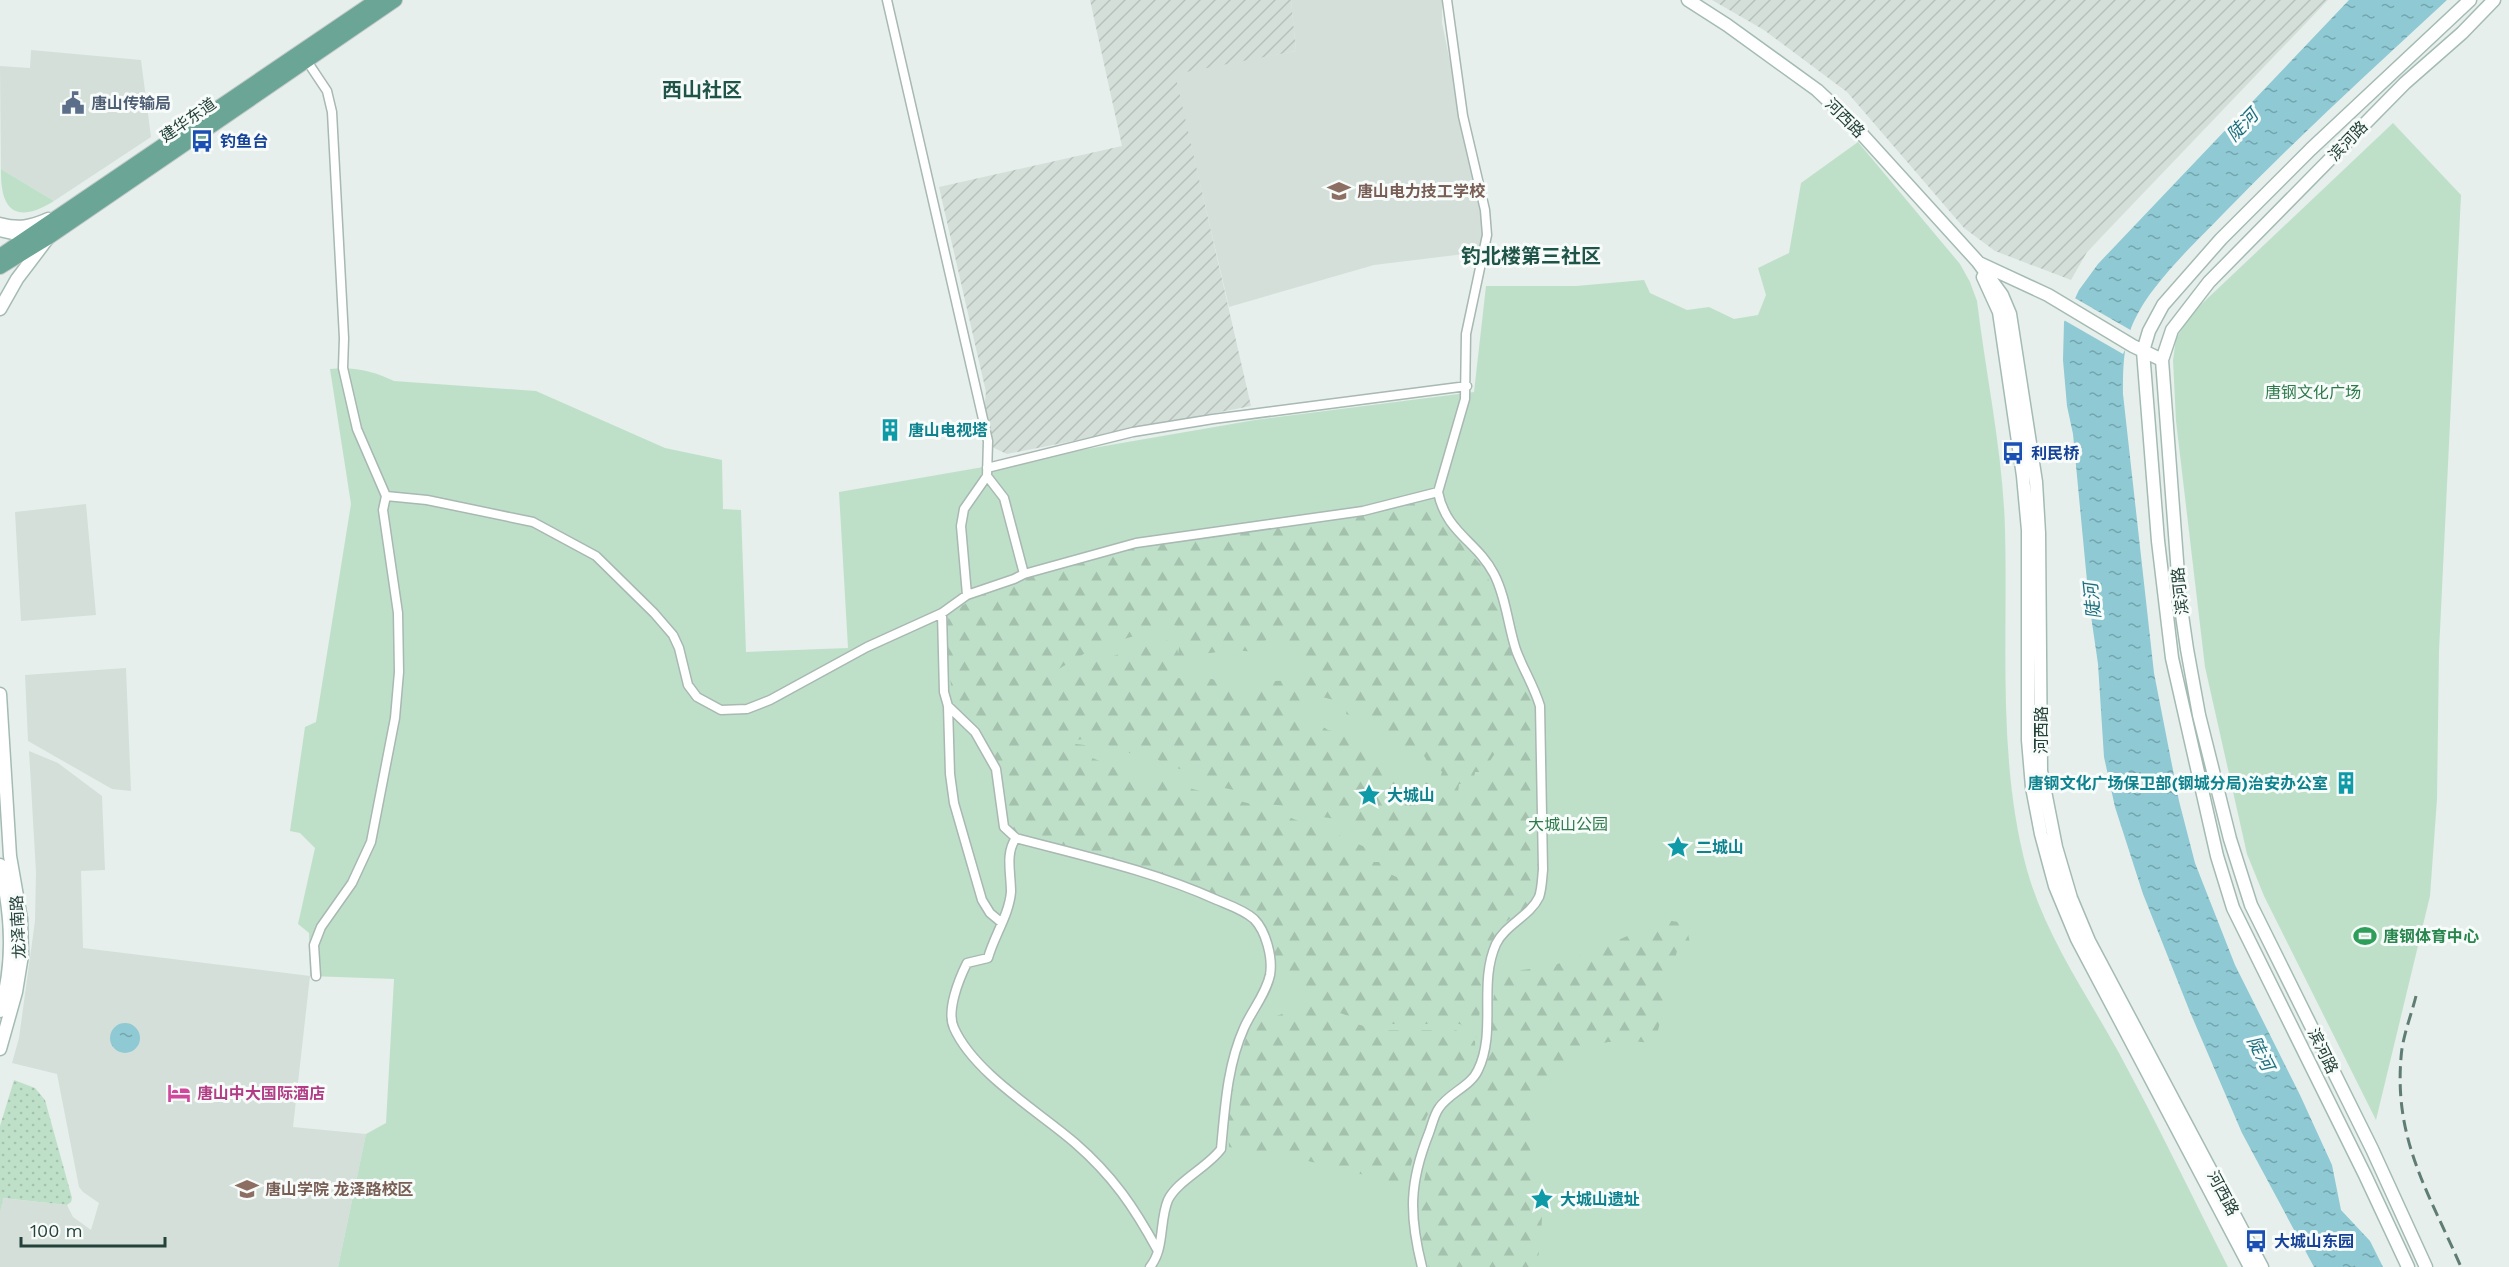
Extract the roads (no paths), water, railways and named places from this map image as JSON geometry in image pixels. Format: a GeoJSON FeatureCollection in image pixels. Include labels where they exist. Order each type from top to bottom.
{"type":"FeatureCollection","features":[{"type":"Feature","properties":{"kind":"main road","name":"建华东道"},"geometry":{"type":"LineString","coordinates":[[0,267],[49,237],[377,0]]}},
{"type":"Feature","properties":{"kind":"main road","name":"建华东道"},"geometry":{"type":"LineString","coordinates":[[0,256],[303,55],[395,0]]}},
{"type":"Feature","properties":{"kind":"main road","name":"河西路"},"geometry":{"type":"LineString","coordinates":[[1688,0],[1727,25],[1817,90],[1849,120],[1978,262],[2002,295],[2010,314],[2036,482],[2039,533],[2041,771],[2056,847],[2071,898],[2089,941],[2262,1267]]}},
{"type":"Feature","properties":{"kind":"main road","name":"滨河路"},"geometry":{"type":"LineString","coordinates":[[2408,1267],[2233,908],[2217,856],[2172,658],[2138,349],[2163,305],[2221,239],[2311,149],[2469,0]]}},
{"type":"Feature","properties":{"kind":"main road","name":"滨河路"},"geometry":{"type":"LineString","coordinates":[[2426,1267],[2372,1149],[2251,905],[2241,877],[2199,715],[2187,649],[2180,601],[2162,360],[2172,330],[2209,282],[2405,83],[2462,33],[2494,0]]}},
{"type":"Feature","properties":{"kind":"main road"},"geometry":{"type":"LineString","coordinates":[[0,230],[17,234],[29,231],[49,222],[74,206]]}},
{"type":"Feature","properties":{"kind":"main road"},"geometry":{"type":"LineString","coordinates":[[0,309],[17,279],[49,237]]}},
{"type":"Feature","properties":{"kind":"main road","name":"河西路"},"geometry":{"type":"LineString","coordinates":[[1978,262],[1999,312],[2024,477],[2028,530],[2028,740],[2032,787],[2041,834],[2055,886],[2077,939],[2250,1267]]}},
{"type":"Feature","properties":{"kind":"main road"},"geometry":{"type":"LineString","coordinates":[[1978,262],[2066,306],[2138,349],[2162,360]]}},
{"type":"Feature","properties":{"kind":"main road","name":"龙泽南路"},"geometry":{"type":"LineString","coordinates":[[0,694],[5,855],[21,919],[22,955],[16,992],[0,1049]]}},
{"type":"Feature","properties":{"kind":"main road","name":"龙泽南路"},"geometry":{"type":"LineString","coordinates":[[0,865],[9,901],[11,935],[10,961],[0,1011]]}},
{"type":"Feature","properties":{"kind":"street"},"geometry":{"type":"LineString","coordinates":[[887,0],[988,441],[987,472],[964,509],[961,526],[967,595]]}},
{"type":"Feature","properties":{"kind":"street"},"geometry":{"type":"LineString","coordinates":[[1422,1267],[1413,1233],[1412,1190],[1425,1142],[1438,1109],[1478,1070],[1486,1038],[1486,982],[1497,941],[1540,896],[1543,870],[1540,706],[1517,652],[1494,574],[1448,521],[1441,507],[1438,492],[1465,399],[1466,334],[1487,235],[1485,210],[1463,116],[1447,0]]}},
{"type":"Feature","properties":{"kind":"street"},"geometry":{"type":"LineString","coordinates":[[303,55],[327,91],[332,112],[344,338],[343,368],[357,429],[386,496],[383,510],[398,613],[399,672],[394,717],[371,842],[352,883],[321,927],[314,945],[316,976]]}},
{"type":"Feature","properties":{"kind":"street"},"geometry":{"type":"LineString","coordinates":[[0,222],[14,226],[30,225],[74,206]]}},
{"type":"Feature","properties":{"kind":"street"},"geometry":{"type":"LineString","coordinates":[[987,472],[1133,432],[1213,419],[1467,386]]}},
{"type":"Feature","properties":{"kind":"street"},"geometry":{"type":"LineString","coordinates":[[987,472],[1004,498],[1024,574]]}},
{"type":"Feature","properties":{"kind":"street"},"geometry":{"type":"LineString","coordinates":[[386,496],[427,500],[533,522],[596,556],[673,635],[680,648],[688,685],[697,697],[722,711],[747,709],[770,700],[867,647],[942,613],[967,595],[1024,574],[1136,543],[1363,511],[1438,492]]}},
{"type":"Feature","properties":{"kind":"street"},"geometry":{"type":"LineString","coordinates":[[942,613],[944,692],[948,706],[950,774],[954,803],[982,900],[990,913],[1002,923]]}},
{"type":"Feature","properties":{"kind":"street"},"geometry":{"type":"LineString","coordinates":[[948,706],[975,732],[996,769],[1004,827],[1016,838],[1135,870],[1190,888],[1253,918],[1263,931],[1271,963],[1270,974],[1266,989],[1244,1028],[1232,1066],[1221,1149],[1215,1158],[1174,1192],[1168,1201],[1158,1251],[1149,1267]]}},
{"type":"Feature","properties":{"kind":"street"},"geometry":{"type":"LineString","coordinates":[[1016,838],[1010,846],[1011,893],[1002,923],[988,958],[967,963],[957,984],[952,1017],[953,1027],[972,1059],[1077,1145],[1119,1187],[1136,1211],[1158,1251]]}},
{"type":"Feature","properties":{"kind":"water","name":"陡河"},"geometry":{"type":"Polygon","coordinates":[[[2349,0],[2447,0],[2278,159],[2175,264],[2152,291],[2135,319],[2124,355],[2123,374],[2123,394],[2154,673],[2179,801],[2195,863],[2235,965],[2332,1165],[2341,1210],[2370,1241],[2383,1267],[2314,1267],[2242,1133],[2143,894],[2115,807],[2104,757],[2098,664],[2089,602],[2073,434],[2067,406],[2063,360],[2064,322],[2079,290],[2098,264],[2349,0]]]}},
{"type":"Feature","properties":{"kind":"water"},"geometry":{"type":"Polygon","coordinates":[[[125,1023],[136,1027],[140,1038],[136,1049],[125,1053],[114,1049],[110,1038],[114,1027],[125,1023]]]}},
{"type":"Feature","properties":{"kind":"railway"},"geometry":{"type":"LineString","coordinates":[[2416,996],[2402,1050],[2400,1088],[2403,1116],[2417,1167],[2461,1267]]}},
{"type":"Feature","properties":{"kind":"place","name":"唐山传输局"},"geometry":{"type":"Point","coordinates":[73,103]}},
{"type":"Feature","properties":{"kind":"place","name":"钓鱼台"},"geometry":{"type":"Point","coordinates":[202,141]}},
{"type":"Feature","properties":{"kind":"place","name":"唐山电力技工学校"},"geometry":{"type":"Point","coordinates":[1339,191]}},
{"type":"Feature","properties":{"kind":"place","name":"唐山电视塔"},"geometry":{"type":"Point","coordinates":[890,430]}},
{"type":"Feature","properties":{"kind":"place","name":"利民桥"},"geometry":{"type":"Point","coordinates":[2013,453]}},
{"type":"Feature","properties":{"kind":"place","name":"唐钢文化广场保卫部(钢城分局)治安办公室"},"geometry":{"type":"Point","coordinates":[2346,783]}},
{"type":"Feature","properties":{"kind":"place","name":"大城山"},"geometry":{"type":"Point","coordinates":[1369,795]}},
{"type":"Feature","properties":{"kind":"place","name":"二城山"},"geometry":{"type":"Point","coordinates":[1678,847]}},
{"type":"Feature","properties":{"kind":"place","name":"唐钢体育中心"},"geometry":{"type":"Point","coordinates":[2365,936]}},
{"type":"Feature","properties":{"kind":"place","name":"唐山中大国际酒店"},"geometry":{"type":"Point","coordinates":[179,1093]}},
{"type":"Feature","properties":{"kind":"place","name":"唐山学院 龙泽路校区"},"geometry":{"type":"Point","coordinates":[247,1189]}},
{"type":"Feature","properties":{"kind":"place","name":"大城山遗址"},"geometry":{"type":"Point","coordinates":[1542,1199]}},
{"type":"Feature","properties":{"kind":"place","name":"大城山东园"},"geometry":{"type":"Point","coordinates":[2256,1241]}},
{"type":"Feature","properties":{"kind":"district","name":"西山社区"},"geometry":{"type":"Point","coordinates":[702,90]}},
{"type":"Feature","properties":{"kind":"district","name":"钓北楼第三社区"},"geometry":{"type":"Point","coordinates":[1531,256]}},
{"type":"Feature","properties":{"kind":"park label","name":"唐钢文化广场"},"geometry":{"type":"Point","coordinates":[2313,392]}},
{"type":"Feature","properties":{"kind":"park label","name":"大城山公园"},"geometry":{"type":"Point","coordinates":[1568,824]}}]}
